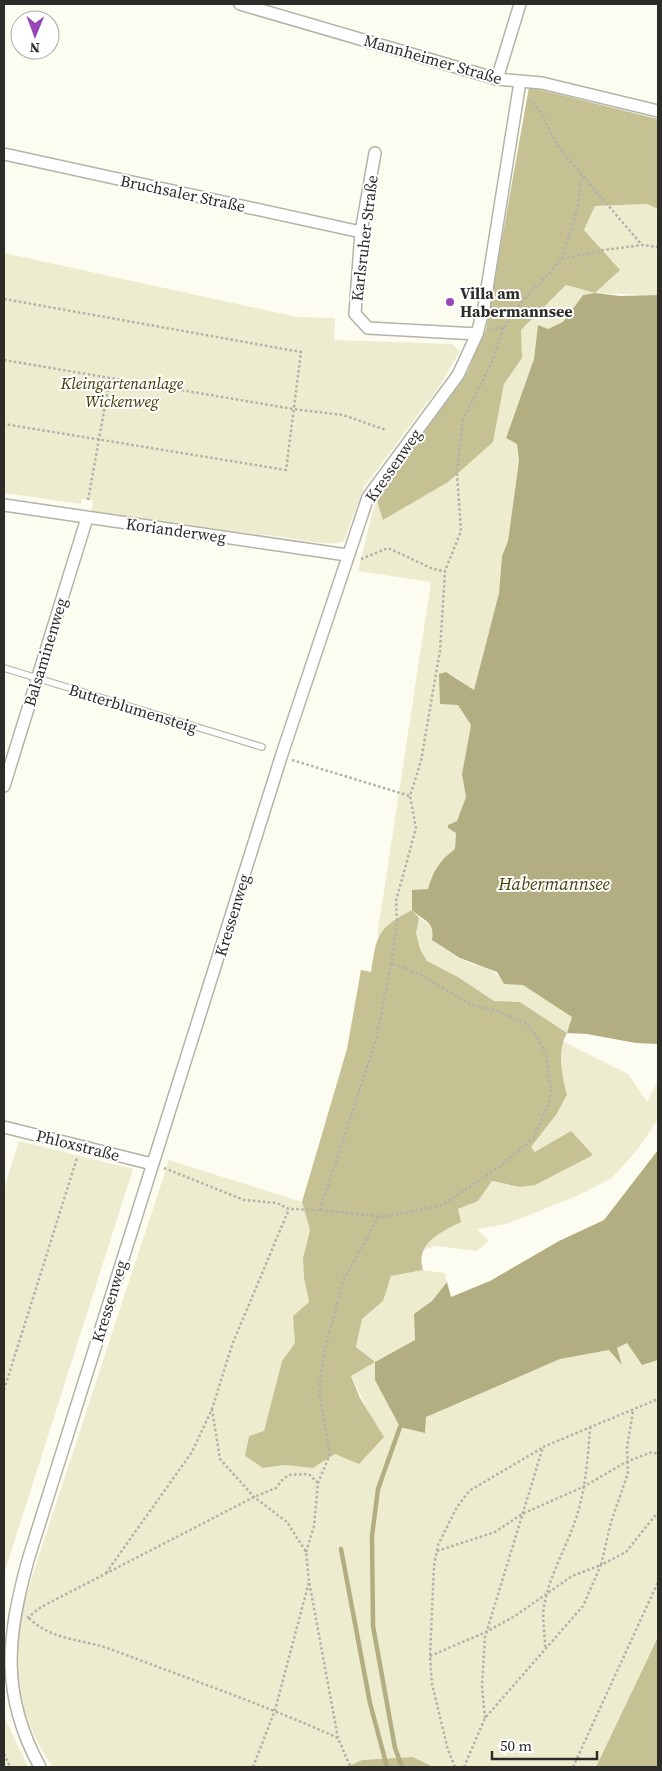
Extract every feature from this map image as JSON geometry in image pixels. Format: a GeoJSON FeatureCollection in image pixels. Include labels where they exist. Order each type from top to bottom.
{"type":"FeatureCollection","features":[{"type":"Feature","properties":{"kind":"street","name":"Mannheimer Straße"},"geometry":{"type":"LineString","coordinates":[[240,4],[519,87],[542,83],[658,111]]}},
{"type":"Feature","properties":{"kind":"street"},"geometry":{"type":"LineString","coordinates":[[497,79],[520,4]]}},
{"type":"Feature","properties":{"kind":"street","name":"Kressenweg"},"geometry":{"type":"LineString","coordinates":[[40,1767],[25,1741],[13,1707],[8,1645],[8,1618],[28,1560],[281,757],[347,555],[368,497],[458,375],[477,334],[484,307],[519,87]]}},
{"type":"Feature","properties":{"kind":"street","name":"Karlsruher Straße"},"geometry":{"type":"LineString","coordinates":[[375,153],[362,232],[355,314],[368,328],[477,334]]}},
{"type":"Feature","properties":{"kind":"street","name":"Bruchsaler Straße"},"geometry":{"type":"LineString","coordinates":[[4,154],[362,232]]}},
{"type":"Feature","properties":{"kind":"street","name":"Korianderweg"},"geometry":{"type":"LineString","coordinates":[[4,505],[347,555]]}},
{"type":"Feature","properties":{"kind":"street","name":"Balsaminenweg"},"geometry":{"type":"LineString","coordinates":[[4,786],[87,518]]}},
{"type":"Feature","properties":{"kind":"street","name":"Phloxstraße"},"geometry":{"type":"LineString","coordinates":[[4,1127],[152,1164]]}},
{"type":"Feature","properties":{"kind":"lane","name":"Butterblumensteig"},"geometry":{"type":"LineString","coordinates":[[4,668],[262,747]]}},
{"type":"Feature","properties":{"kind":"path"},"geometry":{"type":"LineString","coordinates":[[519,87],[540,111],[559,148],[582,173],[599,197],[622,219],[642,246]]}},
{"type":"Feature","properties":{"kind":"path"},"geometry":{"type":"LineString","coordinates":[[320,1210],[376,1040],[392,960],[397,921],[396,901],[416,828],[410,796],[421,761],[440,651],[445,571],[461,531],[457,474],[463,419],[492,364],[504,327],[520,304],[562,259],[578,206],[582,173]]}},
{"type":"Feature","properties":{"kind":"path"},"geometry":{"type":"LineString","coordinates":[[562,259],[604,250],[642,246],[658,247]]}},
{"type":"Feature","properties":{"kind":"path"},"geometry":{"type":"LineString","coordinates":[[4,299],[302,352],[286,470],[4,424]]}},
{"type":"Feature","properties":{"kind":"path"},"geometry":{"type":"LineString","coordinates":[[477,334],[504,327]]}},
{"type":"Feature","properties":{"kind":"path"},"geometry":{"type":"LineString","coordinates":[[4,360],[293,409],[343,415],[386,430]]}},
{"type":"Feature","properties":{"kind":"path"},"geometry":{"type":"LineString","coordinates":[[88,500],[110,378]]}},
{"type":"Feature","properties":{"kind":"path"},"geometry":{"type":"LineString","coordinates":[[347,555],[355,561],[388,548],[433,570],[445,571]]}},
{"type":"Feature","properties":{"kind":"path"},"geometry":{"type":"LineString","coordinates":[[281,757],[410,796]]}},
{"type":"Feature","properties":{"kind":"path"},"geometry":{"type":"LineString","coordinates":[[152,1164],[236,1197],[277,1203],[289,1210],[320,1210],[380,1216],[442,1205],[499,1167],[533,1139],[549,1103],[551,1090],[546,1055],[536,1035],[525,1023],[499,1012],[470,1004],[419,974],[394,964],[392,960]]}},
{"type":"Feature","properties":{"kind":"path"},"geometry":{"type":"LineString","coordinates":[[4,1390],[77,1156]]}},
{"type":"Feature","properties":{"kind":"path"},"geometry":{"type":"LineString","coordinates":[[106,1573],[192,1452],[212,1409],[232,1345],[289,1210]]}},
{"type":"Feature","properties":{"kind":"path"},"geometry":{"type":"LineString","coordinates":[[353,1767],[349,1764],[338,1738],[309,1581],[306,1552],[314,1526],[318,1483],[330,1454],[319,1392],[324,1351],[344,1279],[380,1216]]}},
{"type":"Feature","properties":{"kind":"path"},"geometry":{"type":"LineString","coordinates":[[455,1767],[448,1750],[432,1684],[430,1656],[434,1566],[437,1552],[457,1507],[470,1491],[543,1447],[658,1399]]}},
{"type":"Feature","properties":{"kind":"path"},"geometry":{"type":"LineString","coordinates":[[212,1409],[220,1459],[254,1496],[287,1522],[306,1552]]}},
{"type":"Feature","properties":{"kind":"path"},"geometry":{"type":"LineString","coordinates":[[464,1767],[484,1718],[583,1606],[601,1565],[611,1522],[628,1473],[626,1462],[633,1410]]}},
{"type":"Feature","properties":{"kind":"path"},"geometry":{"type":"LineString","coordinates":[[545,1648],[544,1602],[559,1558],[565,1551],[578,1511],[583,1487],[590,1428]]}},
{"type":"Feature","properties":{"kind":"path"},"geometry":{"type":"LineString","coordinates":[[484,1718],[482,1686],[486,1632],[543,1447]]}},
{"type":"Feature","properties":{"kind":"path"},"geometry":{"type":"LineString","coordinates":[[437,1552],[495,1532],[522,1514],[583,1487],[626,1462],[652,1452],[658,1454]]}},
{"type":"Feature","properties":{"kind":"path"},"geometry":{"type":"LineString","coordinates":[[8,1618],[29,1618],[41,1607],[254,1496],[276,1488],[282,1479],[298,1473],[309,1474],[318,1483]]}},
{"type":"Feature","properties":{"kind":"path"},"geometry":{"type":"LineString","coordinates":[[430,1656],[486,1632],[547,1595],[572,1576],[601,1565],[626,1552],[658,1512]]}},
{"type":"Feature","properties":{"kind":"path"},"geometry":{"type":"LineString","coordinates":[[253,1767],[275,1710],[309,1581]]}},
{"type":"Feature","properties":{"kind":"path"},"geometry":{"type":"LineString","coordinates":[[573,1767],[658,1582]]}},
{"type":"Feature","properties":{"kind":"path"},"geometry":{"type":"LineString","coordinates":[[29,1618],[36,1625],[61,1638],[111,1649],[275,1710],[338,1738]]}},
{"type":"Feature","properties":{"kind":"path"},"geometry":{"type":"LineString","coordinates":[[4,1754],[10,1767]]}},
{"type":"Feature","properties":{"kind":"green space"},"geometry":{"type":"Polygon","coordinates":[[[647,204],[658,209],[658,295],[601,293],[583,295],[563,322],[548,329],[538,325],[534,359],[506,437],[517,444],[519,461],[508,541],[502,556],[499,593],[474,690],[455,677],[458,705],[471,725],[462,774],[466,797],[457,821],[448,825],[448,828],[456,833],[455,849],[438,866],[428,889],[412,891],[412,910],[394,920],[377,937],[431,582],[358,571],[376,498],[383,520],[493,442],[504,384],[522,358],[521,330],[566,285],[595,293],[619,270],[584,230],[595,206],[647,204]]]}},
{"type":"Feature","properties":{"kind":"green space","name":"Kleingartenanlage Wickenweg"},"geometry":{"type":"Polygon","coordinates":[[[4,253],[297,317],[335,318],[334,340],[452,344],[460,351],[439,387],[364,487],[344,541],[334,543],[311,542],[271,535],[247,535],[91,514],[93,500],[82,499],[81,504],[4,493],[4,253]]]}},
{"type":"Feature","properties":{"kind":"green space"},"geometry":{"type":"Polygon","coordinates":[[[419,918],[430,926],[460,958],[489,969],[504,984],[523,984],[573,1017],[567,1033],[520,1002],[494,1001],[458,977],[427,961],[420,949],[416,933],[419,918]]]}},
{"type":"Feature","properties":{"kind":"green space"},"geometry":{"type":"Polygon","coordinates":[[[562,1041],[628,1074],[647,1102],[658,1081],[658,1119],[638,1149],[612,1178],[579,1195],[507,1224],[477,1229],[489,1241],[477,1251],[437,1246],[424,1249],[433,1236],[460,1222],[458,1209],[478,1201],[492,1181],[528,1186],[560,1170],[531,1147],[556,1115],[567,1095],[562,1076],[562,1041]]]}},
{"type":"Feature","properties":{"kind":"green space"},"geometry":{"type":"Polygon","coordinates":[[[19,1141],[133,1169],[4,1574],[4,1188],[19,1141]]]}},
{"type":"Feature","properties":{"kind":"green space"},"geometry":{"type":"Polygon","coordinates":[[[169,1160],[302,1202],[310,1230],[303,1258],[304,1278],[309,1302],[293,1316],[295,1343],[282,1361],[264,1432],[249,1436],[245,1456],[263,1468],[285,1465],[313,1468],[335,1454],[369,1413],[351,1375],[374,1362],[356,1347],[362,1319],[383,1301],[391,1276],[423,1270],[445,1273],[447,1282],[431,1302],[414,1314],[415,1340],[375,1362],[400,1427],[560,1359],[609,1350],[622,1363],[617,1348],[627,1343],[642,1365],[658,1360],[658,1637],[596,1767],[433,1767],[413,1757],[362,1760],[347,1767],[53,1767],[45,1756],[26,1716],[18,1687],[16,1649],[19,1630],[30,1583],[169,1160]]]}},
{"type":"Feature","properties":{"kind":"green space"},"geometry":{"type":"Polygon","coordinates":[[[4,1716],[28,1767],[4,1767],[4,1716]]]}},
{"type":"Feature","properties":{"kind":"shaded area"},"geometry":{"type":"Polygon","coordinates":[[[529,87],[658,119],[658,209],[647,204],[595,206],[584,230],[620,270],[595,293],[566,285],[521,330],[522,358],[504,384],[493,442],[448,482],[383,520],[376,498],[391,473],[467,373],[486,329],[529,87]]]}},
{"type":"Feature","properties":{"kind":"shaded area"},"geometry":{"type":"Polygon","coordinates":[[[412,910],[419,918],[416,933],[420,949],[427,961],[458,977],[494,1001],[520,1002],[567,1033],[561,1055],[562,1072],[567,1095],[556,1115],[531,1147],[535,1152],[571,1131],[593,1155],[535,1185],[520,1187],[492,1181],[478,1201],[458,1209],[461,1222],[438,1234],[426,1246],[422,1261],[423,1270],[391,1276],[383,1301],[362,1319],[356,1347],[375,1362],[351,1376],[360,1398],[384,1437],[359,1464],[335,1454],[313,1468],[285,1465],[263,1468],[245,1456],[249,1436],[264,1431],[282,1361],[295,1343],[293,1316],[309,1302],[304,1278],[303,1258],[310,1230],[302,1202],[347,1049],[361,970],[371,972],[377,941],[385,928],[391,922],[412,910]]]}},
{"type":"Feature","properties":{"kind":"shaded area"},"geometry":{"type":"Polygon","coordinates":[[[658,1637],[658,1767],[596,1767],[658,1637]]]}},
{"type":"Feature","properties":{"kind":"shaded area"},"geometry":{"type":"Polygon","coordinates":[[[413,1757],[433,1767],[347,1767],[362,1760],[413,1757]]]}},
{"type":"Feature","properties":{"kind":"water","name":"Habermannsee"},"geometry":{"type":"Polygon","coordinates":[[[595,293],[620,296],[658,295],[658,1044],[636,1043],[587,1034],[567,1033],[572,1017],[523,985],[504,984],[497,972],[460,958],[432,940],[432,929],[428,922],[412,910],[412,890],[428,889],[438,866],[455,849],[456,833],[448,828],[448,825],[457,821],[466,797],[462,774],[471,725],[458,705],[440,704],[439,674],[446,672],[474,690],[499,593],[502,556],[508,541],[519,461],[517,444],[506,438],[534,359],[538,325],[548,329],[563,322],[583,295],[595,293]]]}},
{"type":"Feature","properties":{"kind":"water"},"geometry":{"type":"Polygon","coordinates":[[[658,1150],[658,1360],[642,1365],[627,1343],[617,1348],[622,1365],[609,1350],[560,1359],[426,1417],[425,1433],[400,1427],[375,1380],[375,1362],[415,1340],[414,1314],[432,1301],[447,1282],[451,1297],[490,1281],[559,1241],[604,1220],[658,1150]]]}},
{"type":"Feature","properties":{"kind":"waterway"},"geometry":{"type":"LineString","coordinates":[[400,1427],[378,1489],[372,1536],[373,1626],[395,1748],[402,1767]]}},
{"type":"Feature","properties":{"kind":"waterway"},"geometry":{"type":"LineString","coordinates":[[341,1549],[370,1703],[387,1767]]}},
{"type":"Feature","properties":{"kind":"place","name":"Villa am Habermannsee"},"geometry":{"type":"Point","coordinates":[450,302]}}]}
